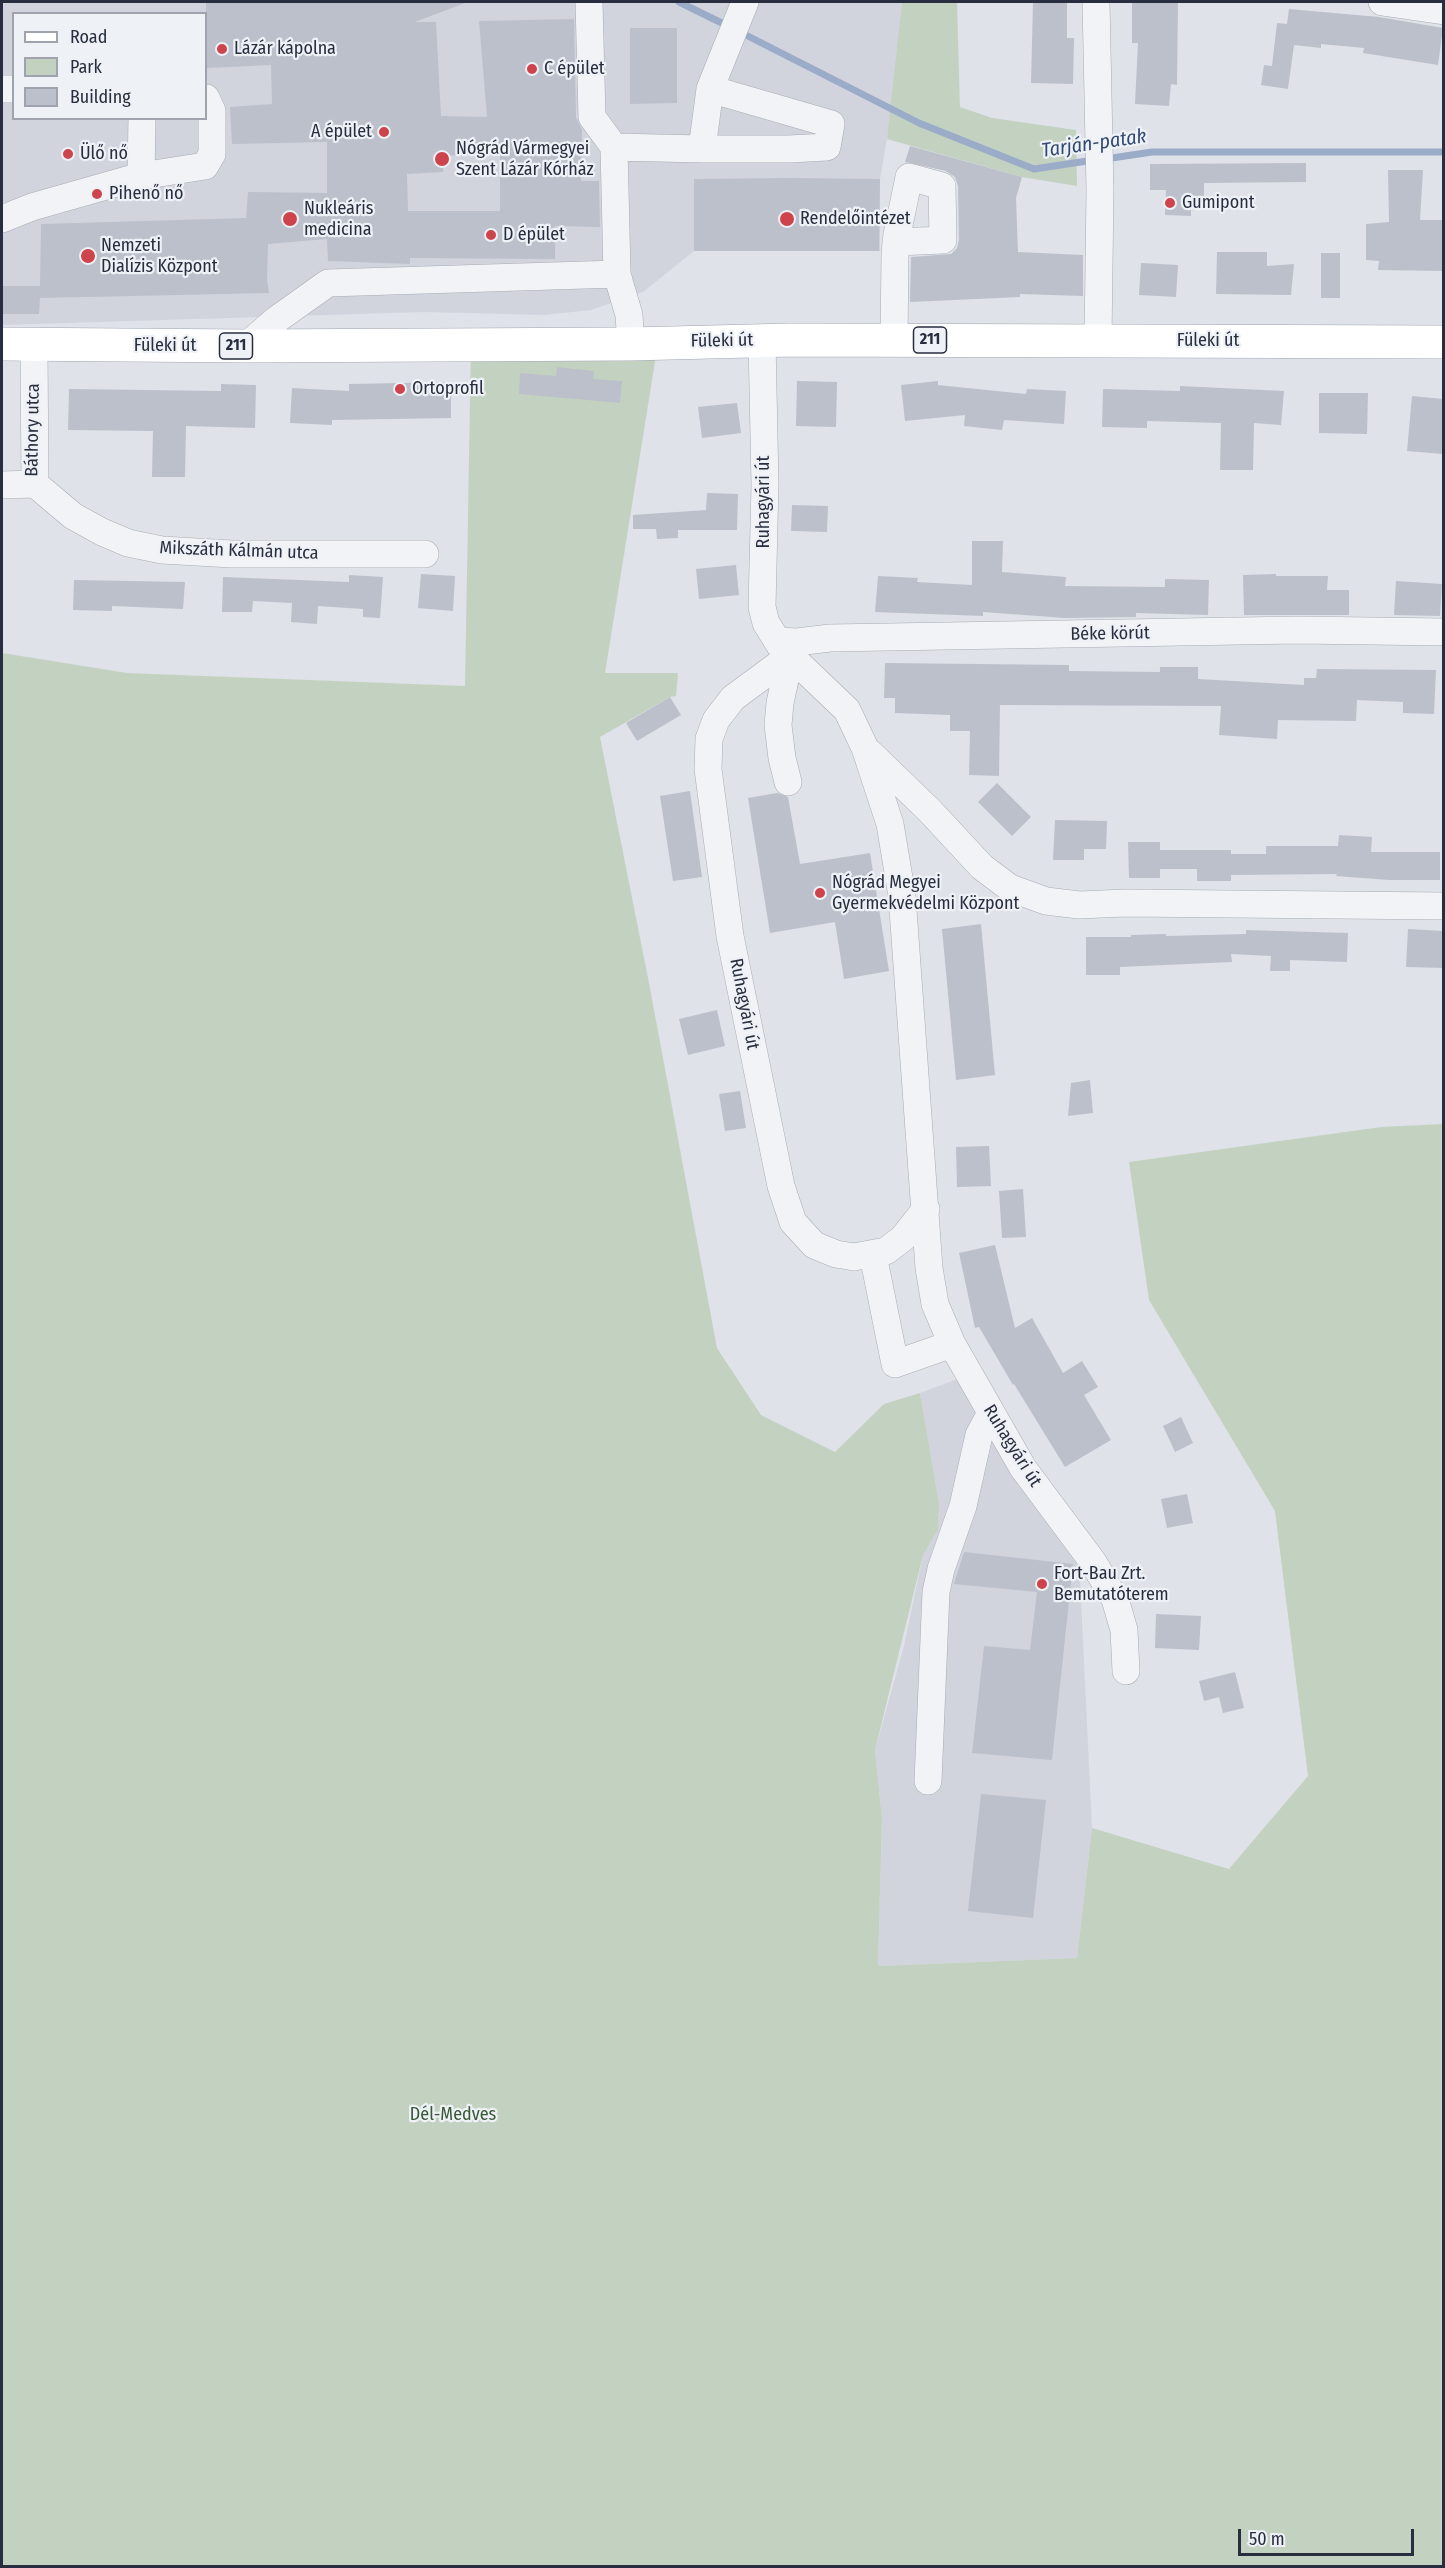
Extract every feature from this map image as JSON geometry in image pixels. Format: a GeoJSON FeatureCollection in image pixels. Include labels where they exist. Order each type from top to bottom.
{"type":"FeatureCollection","features":[{"type":"Feature","properties":{"kind":"main road","name":"Füleki út"},"geometry":{"type":"LineString","coordinates":[[2,344],[246,346],[631,344],[762,340],[1443,342]]}},
{"type":"Feature","properties":{"kind":"street"},"geometry":{"type":"LineString","coordinates":[[589,2],[592,117],[614,147],[617,274],[629,315],[631,344]]}},
{"type":"Feature","properties":{"kind":"street"},"geometry":{"type":"LineString","coordinates":[[702,149],[710,89],[745,2]]}},
{"type":"Feature","properties":{"kind":"street"},"geometry":{"type":"LineString","coordinates":[[1096,2],[1100,190],[1098,341]]}},
{"type":"Feature","properties":{"kind":"street"},"geometry":{"type":"LineString","coordinates":[[1382,2],[1443,11]]}},
{"type":"Feature","properties":{"kind":"street"},"geometry":{"type":"LineString","coordinates":[[614,147],[702,149],[827,147],[831,124],[710,89]]}},
{"type":"Feature","properties":{"kind":"street"},"geometry":{"type":"LineString","coordinates":[[2,219],[32,207],[141,176],[200,168],[208,163],[212,154],[212,111],[207,100]]}},
{"type":"Feature","properties":{"kind":"street"},"geometry":{"type":"LineString","coordinates":[[141,176],[142,120]]}},
{"type":"Feature","properties":{"kind":"street"},"geometry":{"type":"LineString","coordinates":[[894,340],[896,242]]}},
{"type":"Feature","properties":{"kind":"street"},"geometry":{"type":"LineString","coordinates":[[246,346],[276,320],[328,283],[617,274]]}},
{"type":"Feature","properties":{"kind":"street","name":"Ruhagyári út"},"geometry":{"type":"LineString","coordinates":[[762,340],[765,485],[762,607],[766,623],[784,648],[848,711],[865,748],[890,824],[898,860],[929,1268],[935,1304],[952,1344],[1023,1468],[1093,1562],[1115,1599],[1124,1630],[1126,1671]]}},
{"type":"Feature","properties":{"kind":"street","name":"Báthory utca"},"geometry":{"type":"LineString","coordinates":[[2,485],[35,484],[34,346]]}},
{"type":"Feature","properties":{"kind":"street","name":"Mikszáth Kálmán utca"},"geometry":{"type":"LineString","coordinates":[[35,484],[73,516],[102,532],[128,543],[162,550],[232,555],[425,554]]}},
{"type":"Feature","properties":{"kind":"street","name":"Béke körút"},"geometry":{"type":"LineString","coordinates":[[784,648],[797,642],[830,638],[1298,630],[1443,632]]}},
{"type":"Feature","properties":{"kind":"street"},"geometry":{"type":"LineString","coordinates":[[784,648],[778,724],[782,758],[788,782]]}},
{"type":"Feature","properties":{"kind":"street","name":"Ruhagyári út"},"geometry":{"type":"LineString","coordinates":[[784,648],[733,698],[716,720],[709,739],[708,769],[730,936],[781,1186],[793,1222],[814,1245],[836,1254],[854,1257],[886,1251],[903,1238],[926,1209]]}},
{"type":"Feature","properties":{"kind":"street"},"geometry":{"type":"LineString","coordinates":[[865,748],[930,811],[982,867],[1010,888],[1046,901],[1079,905],[1125,903],[1443,906]]}},
{"type":"Feature","properties":{"kind":"street"},"geometry":{"type":"LineString","coordinates":[[873,1255],[896,1364],[952,1344]]}},
{"type":"Feature","properties":{"kind":"street"},"geometry":{"type":"LineString","coordinates":[[928,1781],[936,1592],[941,1569],[963,1506],[979,1435],[991,1413]]}},
{"type":"Feature","properties":{"kind":"shaded area","name":"Nógrád Vármegyei Szent Lázár Kórház"},"geometry":{"type":"Polygon","coordinates":[[[2,2],[902,2],[892,109],[880,179],[880,251],[694,251],[643,292],[591,310],[544,315],[424,312],[2,325],[2,2]]]}},
{"type":"Feature","properties":{"kind":"shaded area"},"geometry":{"type":"Polygon","coordinates":[[[960,1378],[1079,1558],[1092,1828],[1077,1958],[878,1966],[882,1818],[875,1750],[904,1646],[923,1555],[938,1530],[939,1503],[920,1393],[960,1378]]]}},
{"type":"Feature","properties":{"kind":"green space"},"geometry":{"type":"Polygon","coordinates":[[[902,2],[957,2],[960,107],[992,118],[1076,130],[1077,186],[1022,177],[887,139],[902,2]]]}},
{"type":"Feature","properties":{"kind":"green space","name":"Dél-Medves"},"geometry":{"type":"Polygon","coordinates":[[[658,343],[605,673],[678,673],[676,696],[670,697],[600,737],[649,983],[717,1348],[761,1415],[835,1452],[884,1404],[920,1393],[939,1503],[938,1530],[923,1555],[875,1750],[882,1818],[878,1966],[1077,1958],[1092,1828],[1229,1869],[1308,1776],[1275,1511],[1149,1300],[1129,1162],[1381,1127],[1443,1124],[1443,2566],[2,2566],[2,653],[127,673],[465,686],[471,344],[658,343]]]}},
{"type":"Feature","properties":{"kind":"building"},"geometry":{"type":"Polygon","coordinates":[[[206,2],[464,2],[415,22],[436,22],[441,116],[487,117],[479,21],[574,19],[576,117],[582,130],[581,181],[599,181],[600,227],[555,226],[555,259],[410,258],[410,264],[328,261],[327,239],[268,244],[269,293],[40,298],[39,314],[2,314],[2,286],[40,286],[41,224],[246,218],[248,192],[327,193],[327,142],[232,144],[230,107],[272,104],[271,65],[207,68],[206,2]],[[500,153],[443,156],[443,172],[407,174],[408,211],[500,211],[500,153]]]}},
{"type":"Feature","properties":{"kind":"building"},"geometry":{"type":"Polygon","coordinates":[[[1033,2],[1067,2],[1067,38],[1074,38],[1073,84],[1031,83],[1033,2]]]}},
{"type":"Feature","properties":{"kind":"building"},"geometry":{"type":"Polygon","coordinates":[[[1132,3],[1178,3],[1177,85],[1171,84],[1169,106],[1135,104],[1138,43],[1132,43],[1132,3]]]}},
{"type":"Feature","properties":{"kind":"building"},"geometry":{"type":"Polygon","coordinates":[[[1289,9],[1379,17],[1443,28],[1438,65],[1363,53],[1364,48],[1321,44],[1321,48],[1294,45],[1288,89],[1261,85],[1264,65],[1272,66],[1277,23],[1287,24],[1289,9]]]}},
{"type":"Feature","properties":{"kind":"building"},"geometry":{"type":"Polygon","coordinates":[[[630,28],[677,28],[677,103],[630,104],[630,28]]]}},
{"type":"Feature","properties":{"kind":"building"},"geometry":{"type":"Polygon","coordinates":[[[910,146],[1022,177],[1016,198],[1018,252],[1083,255],[1083,296],[1020,294],[1020,297],[910,302],[911,257],[951,254],[957,248],[959,240],[958,186],[955,177],[946,171],[905,162],[910,146]]]}},
{"type":"Feature","properties":{"kind":"building"},"geometry":{"type":"Polygon","coordinates":[[[1306,163],[1306,182],[1204,183],[1204,197],[1191,197],[1191,216],[1165,215],[1166,190],[1150,190],[1150,164],[1306,163]]]}},
{"type":"Feature","properties":{"kind":"building"},"geometry":{"type":"Polygon","coordinates":[[[1388,170],[1423,170],[1420,220],[1443,220],[1443,271],[1378,270],[1379,261],[1366,260],[1366,224],[1389,222],[1388,170]]]}},
{"type":"Feature","properties":{"kind":"building","name":"Rendelőintézet"},"geometry":{"type":"Polygon","coordinates":[[[694,179],[880,179],[879,251],[694,251],[694,179]]]}},
{"type":"Feature","properties":{"kind":"building"},"geometry":{"type":"Polygon","coordinates":[[[1217,252],[1267,252],[1267,266],[1294,264],[1291,295],[1216,294],[1217,252]]]}},
{"type":"Feature","properties":{"kind":"building"},"geometry":{"type":"Polygon","coordinates":[[[1321,253],[1340,253],[1340,298],[1321,298],[1321,253]]]}},
{"type":"Feature","properties":{"kind":"building"},"geometry":{"type":"Polygon","coordinates":[[[1141,263],[1178,265],[1176,297],[1139,295],[1141,263]]]}},
{"type":"Feature","properties":{"kind":"building"},"geometry":{"type":"Polygon","coordinates":[[[557,367],[594,371],[593,379],[622,381],[620,403],[519,394],[520,373],[556,376],[557,367]]]}},
{"type":"Feature","properties":{"kind":"building"},"geometry":{"type":"Polygon","coordinates":[[[797,381],[837,382],[836,427],[796,426],[797,381]]]}},
{"type":"Feature","properties":{"kind":"building"},"geometry":{"type":"Polygon","coordinates":[[[938,381],[938,385],[1026,394],[1027,389],[1066,391],[1064,424],[1004,420],[1002,430],[964,426],[965,415],[905,421],[901,385],[938,381]]]}},
{"type":"Feature","properties":{"kind":"building"},"geometry":{"type":"Polygon","coordinates":[[[451,382],[451,418],[332,420],[332,425],[290,423],[292,388],[349,391],[349,384],[451,382]]]}},
{"type":"Feature","properties":{"kind":"building"},"geometry":{"type":"Polygon","coordinates":[[[221,384],[256,385],[255,428],[186,426],[185,477],[152,477],[153,431],[68,430],[69,389],[221,391],[221,384]]]}},
{"type":"Feature","properties":{"kind":"building"},"geometry":{"type":"Polygon","coordinates":[[[1180,386],[1284,391],[1281,425],[1254,423],[1253,470],[1220,470],[1221,423],[1147,421],[1147,428],[1102,427],[1103,389],[1180,391],[1180,386]]]}},
{"type":"Feature","properties":{"kind":"building"},"geometry":{"type":"Polygon","coordinates":[[[1319,393],[1368,393],[1367,434],[1319,433],[1319,393]]]}},
{"type":"Feature","properties":{"kind":"building"},"geometry":{"type":"Polygon","coordinates":[[[1412,396],[1443,399],[1443,454],[1407,451],[1412,396]]]}},
{"type":"Feature","properties":{"kind":"building"},"geometry":{"type":"Polygon","coordinates":[[[737,403],[741,433],[702,438],[698,407],[737,403]]]}},
{"type":"Feature","properties":{"kind":"building"},"geometry":{"type":"Polygon","coordinates":[[[707,493],[738,494],[737,530],[678,530],[678,538],[657,539],[656,529],[633,529],[633,515],[706,510],[707,493]]]}},
{"type":"Feature","properties":{"kind":"building"},"geometry":{"type":"Polygon","coordinates":[[[792,505],[828,506],[827,532],[791,531],[792,505]]]}},
{"type":"Feature","properties":{"kind":"building"},"geometry":{"type":"Polygon","coordinates":[[[972,541],[1003,541],[1002,572],[1066,577],[1065,586],[1165,587],[1165,579],[1209,580],[1208,615],[1136,613],[1136,617],[1065,618],[983,612],[983,616],[875,612],[878,576],[918,578],[917,582],[972,585],[972,541]]]}},
{"type":"Feature","properties":{"kind":"building"},"geometry":{"type":"Polygon","coordinates":[[[736,565],[739,595],[699,599],[696,569],[736,565]]]}},
{"type":"Feature","properties":{"kind":"building"},"geometry":{"type":"Polygon","coordinates":[[[421,574],[455,576],[453,611],[418,608],[421,574]]]}},
{"type":"Feature","properties":{"kind":"building"},"geometry":{"type":"Polygon","coordinates":[[[1276,574],[1276,576],[1328,576],[1327,590],[1349,590],[1349,615],[1244,615],[1243,575],[1276,574]]]}},
{"type":"Feature","properties":{"kind":"building"},"geometry":{"type":"Polygon","coordinates":[[[349,575],[383,577],[380,618],[363,617],[363,609],[318,606],[317,624],[291,622],[292,603],[253,601],[252,612],[222,612],[223,577],[349,582],[349,575]]]}},
{"type":"Feature","properties":{"kind":"building"},"geometry":{"type":"Polygon","coordinates":[[[74,580],[185,582],[183,609],[112,606],[112,611],[73,610],[74,580]]]}},
{"type":"Feature","properties":{"kind":"building"},"geometry":{"type":"Polygon","coordinates":[[[1396,581],[1442,584],[1440,616],[1394,615],[1396,581]]]}},
{"type":"Feature","properties":{"kind":"building"},"geometry":{"type":"Polygon","coordinates":[[[885,663],[1069,665],[1069,671],[1160,672],[1160,667],[1198,667],[1198,679],[1304,685],[1304,678],[1316,678],[1317,669],[1436,670],[1434,714],[1403,713],[1403,702],[1357,700],[1356,721],[1278,720],[1277,739],[1219,735],[1221,706],[1000,705],[999,776],[969,775],[970,731],[950,731],[950,715],[895,713],[895,698],[884,698],[885,663]]]}},
{"type":"Feature","properties":{"kind":"building"},"geometry":{"type":"Polygon","coordinates":[[[670,697],[681,715],[637,741],[626,723],[670,697]]]}},
{"type":"Feature","properties":{"kind":"building"},"geometry":{"type":"Polygon","coordinates":[[[997,783],[1031,817],[1012,836],[978,802],[997,783]]]}},
{"type":"Feature","properties":{"kind":"building"},"geometry":{"type":"Polygon","coordinates":[[[690,791],[702,877],[673,881],[660,796],[690,791]]]}},
{"type":"Feature","properties":{"kind":"building","name":"Nógrád Megyei Gyermekvédelmi Központ"},"geometry":{"type":"Polygon","coordinates":[[[777,793],[788,797],[800,864],[870,853],[889,971],[844,979],[835,922],[770,933],[748,798],[777,793]]]}},
{"type":"Feature","properties":{"kind":"building"},"geometry":{"type":"Polygon","coordinates":[[[1055,820],[1107,821],[1106,849],[1084,849],[1084,860],[1053,860],[1055,820]]]}},
{"type":"Feature","properties":{"kind":"building"},"geometry":{"type":"Polygon","coordinates":[[[1339,835],[1372,837],[1371,852],[1440,852],[1440,880],[1389,880],[1336,876],[1337,874],[1231,875],[1231,881],[1197,881],[1197,869],[1160,869],[1160,878],[1129,878],[1128,842],[1160,842],[1160,850],[1231,850],[1231,854],[1266,854],[1266,846],[1338,846],[1339,835]]]}},
{"type":"Feature","properties":{"kind":"building"},"geometry":{"type":"Polygon","coordinates":[[[981,924],[995,1075],[956,1080],[942,929],[981,924]]]}},
{"type":"Feature","properties":{"kind":"building"},"geometry":{"type":"Polygon","coordinates":[[[1408,929],[1443,931],[1443,968],[1406,967],[1408,929]]]}},
{"type":"Feature","properties":{"kind":"building"},"geometry":{"type":"Polygon","coordinates":[[[1246,930],[1348,933],[1347,962],[1290,960],[1290,971],[1270,971],[1271,956],[1231,954],[1232,962],[1120,967],[1120,975],[1086,975],[1086,937],[1246,934],[1246,930]]]}},
{"type":"Feature","properties":{"kind":"building"},"geometry":{"type":"Polygon","coordinates":[[[717,1010],[725,1046],[688,1055],[679,1019],[717,1010]]]}},
{"type":"Feature","properties":{"kind":"building"},"geometry":{"type":"Polygon","coordinates":[[[1090,1080],[1093,1113],[1068,1116],[1071,1083],[1090,1080]]]}},
{"type":"Feature","properties":{"kind":"building"},"geometry":{"type":"Polygon","coordinates":[[[740,1091],[746,1128],[725,1131],[719,1094],[740,1091]]]}},
{"type":"Feature","properties":{"kind":"building"},"geometry":{"type":"Polygon","coordinates":[[[989,1146],[991,1186],[957,1187],[956,1147],[989,1146]]]}},
{"type":"Feature","properties":{"kind":"building"},"geometry":{"type":"Polygon","coordinates":[[[1023,1189],[1026,1237],[1002,1238],[999,1191],[1023,1189]]]}},
{"type":"Feature","properties":{"kind":"building"},"geometry":{"type":"Polygon","coordinates":[[[995,1245],[1015,1328],[1032,1318],[1063,1373],[1082,1361],[1098,1387],[1084,1395],[1111,1440],[1065,1467],[979,1327],[975,1328],[959,1253],[995,1245]]]}},
{"type":"Feature","properties":{"kind":"building"},"geometry":{"type":"Polygon","coordinates":[[[1181,1417],[1193,1443],[1175,1452],[1163,1426],[1181,1417]]]}},
{"type":"Feature","properties":{"kind":"building"},"geometry":{"type":"Polygon","coordinates":[[[1187,1494],[1193,1523],[1167,1528],[1161,1499],[1187,1494]]]}},
{"type":"Feature","properties":{"kind":"building"},"geometry":{"type":"Polygon","coordinates":[[[964,1552],[1073,1564],[1052,1760],[972,1753],[984,1646],[1030,1650],[1037,1592],[954,1584],[964,1552]]]}},
{"type":"Feature","properties":{"kind":"building"},"geometry":{"type":"Polygon","coordinates":[[[1156,1614],[1201,1616],[1199,1650],[1155,1648],[1156,1614]]]}},
{"type":"Feature","properties":{"kind":"building"},"geometry":{"type":"Polygon","coordinates":[[[1235,1672],[1244,1708],[1223,1713],[1219,1697],[1204,1701],[1199,1681],[1235,1672]]]}},
{"type":"Feature","properties":{"kind":"building"},"geometry":{"type":"Polygon","coordinates":[[[981,1794],[1046,1800],[1033,1918],[968,1911],[981,1794]]]}},
{"type":"Feature","properties":{"kind":"waterway","name":"Tarján-patak"},"geometry":{"type":"LineString","coordinates":[[679,2],[730,27]]}},
{"type":"Feature","properties":{"kind":"waterway","name":"Tarján-patak"},"geometry":{"type":"LineString","coordinates":[[740,32],[919,123],[1034,169],[1094,160]]}},
{"type":"Feature","properties":{"kind":"waterway","name":"Tarján-patak"},"geometry":{"type":"LineString","coordinates":[[1105,159],[1152,152],[1444,152]]}},
{"type":"Feature","properties":{"kind":"place","name":"Lázár kápolna"},"geometry":{"type":"Point","coordinates":[222,49]}},
{"type":"Feature","properties":{"kind":"place","name":"C épület"},"geometry":{"type":"Point","coordinates":[532,69]}},
{"type":"Feature","properties":{"kind":"place","name":"A épület"},"geometry":{"type":"Point","coordinates":[384,132]}},
{"type":"Feature","properties":{"kind":"place","name":"Ülő nő"},"geometry":{"type":"Point","coordinates":[68,154]}},
{"type":"Feature","properties":{"kind":"place","name":"Nógrád Vármegyei Szent Lázár Kórház"},"geometry":{"type":"Point","coordinates":[442,159]}},
{"type":"Feature","properties":{"kind":"place","name":"Pihenő nő"},"geometry":{"type":"Point","coordinates":[97,194]}},
{"type":"Feature","properties":{"kind":"place","name":"Gumipont"},"geometry":{"type":"Point","coordinates":[1170,203]}},
{"type":"Feature","properties":{"kind":"place","name":"Nukleáris medicina"},"geometry":{"type":"Point","coordinates":[290,219]}},
{"type":"Feature","properties":{"kind":"place","name":"Rendelőintézet"},"geometry":{"type":"Point","coordinates":[787,219]}},
{"type":"Feature","properties":{"kind":"place","name":"D épület"},"geometry":{"type":"Point","coordinates":[491,235]}},
{"type":"Feature","properties":{"kind":"place","name":"Nemzeti Dialízis Központ"},"geometry":{"type":"Point","coordinates":[88,256]}},
{"type":"Feature","properties":{"kind":"place","name":"Ortoprofil"},"geometry":{"type":"Point","coordinates":[400,389]}},
{"type":"Feature","properties":{"kind":"place","name":"Nógrád Megyei Gyermekvédelmi Központ"},"geometry":{"type":"Point","coordinates":[820,893]}},
{"type":"Feature","properties":{"kind":"place","name":"Fort-Bau Zrt. Bemutatóterem"},"geometry":{"type":"Point","coordinates":[1042,1584]}}]}
